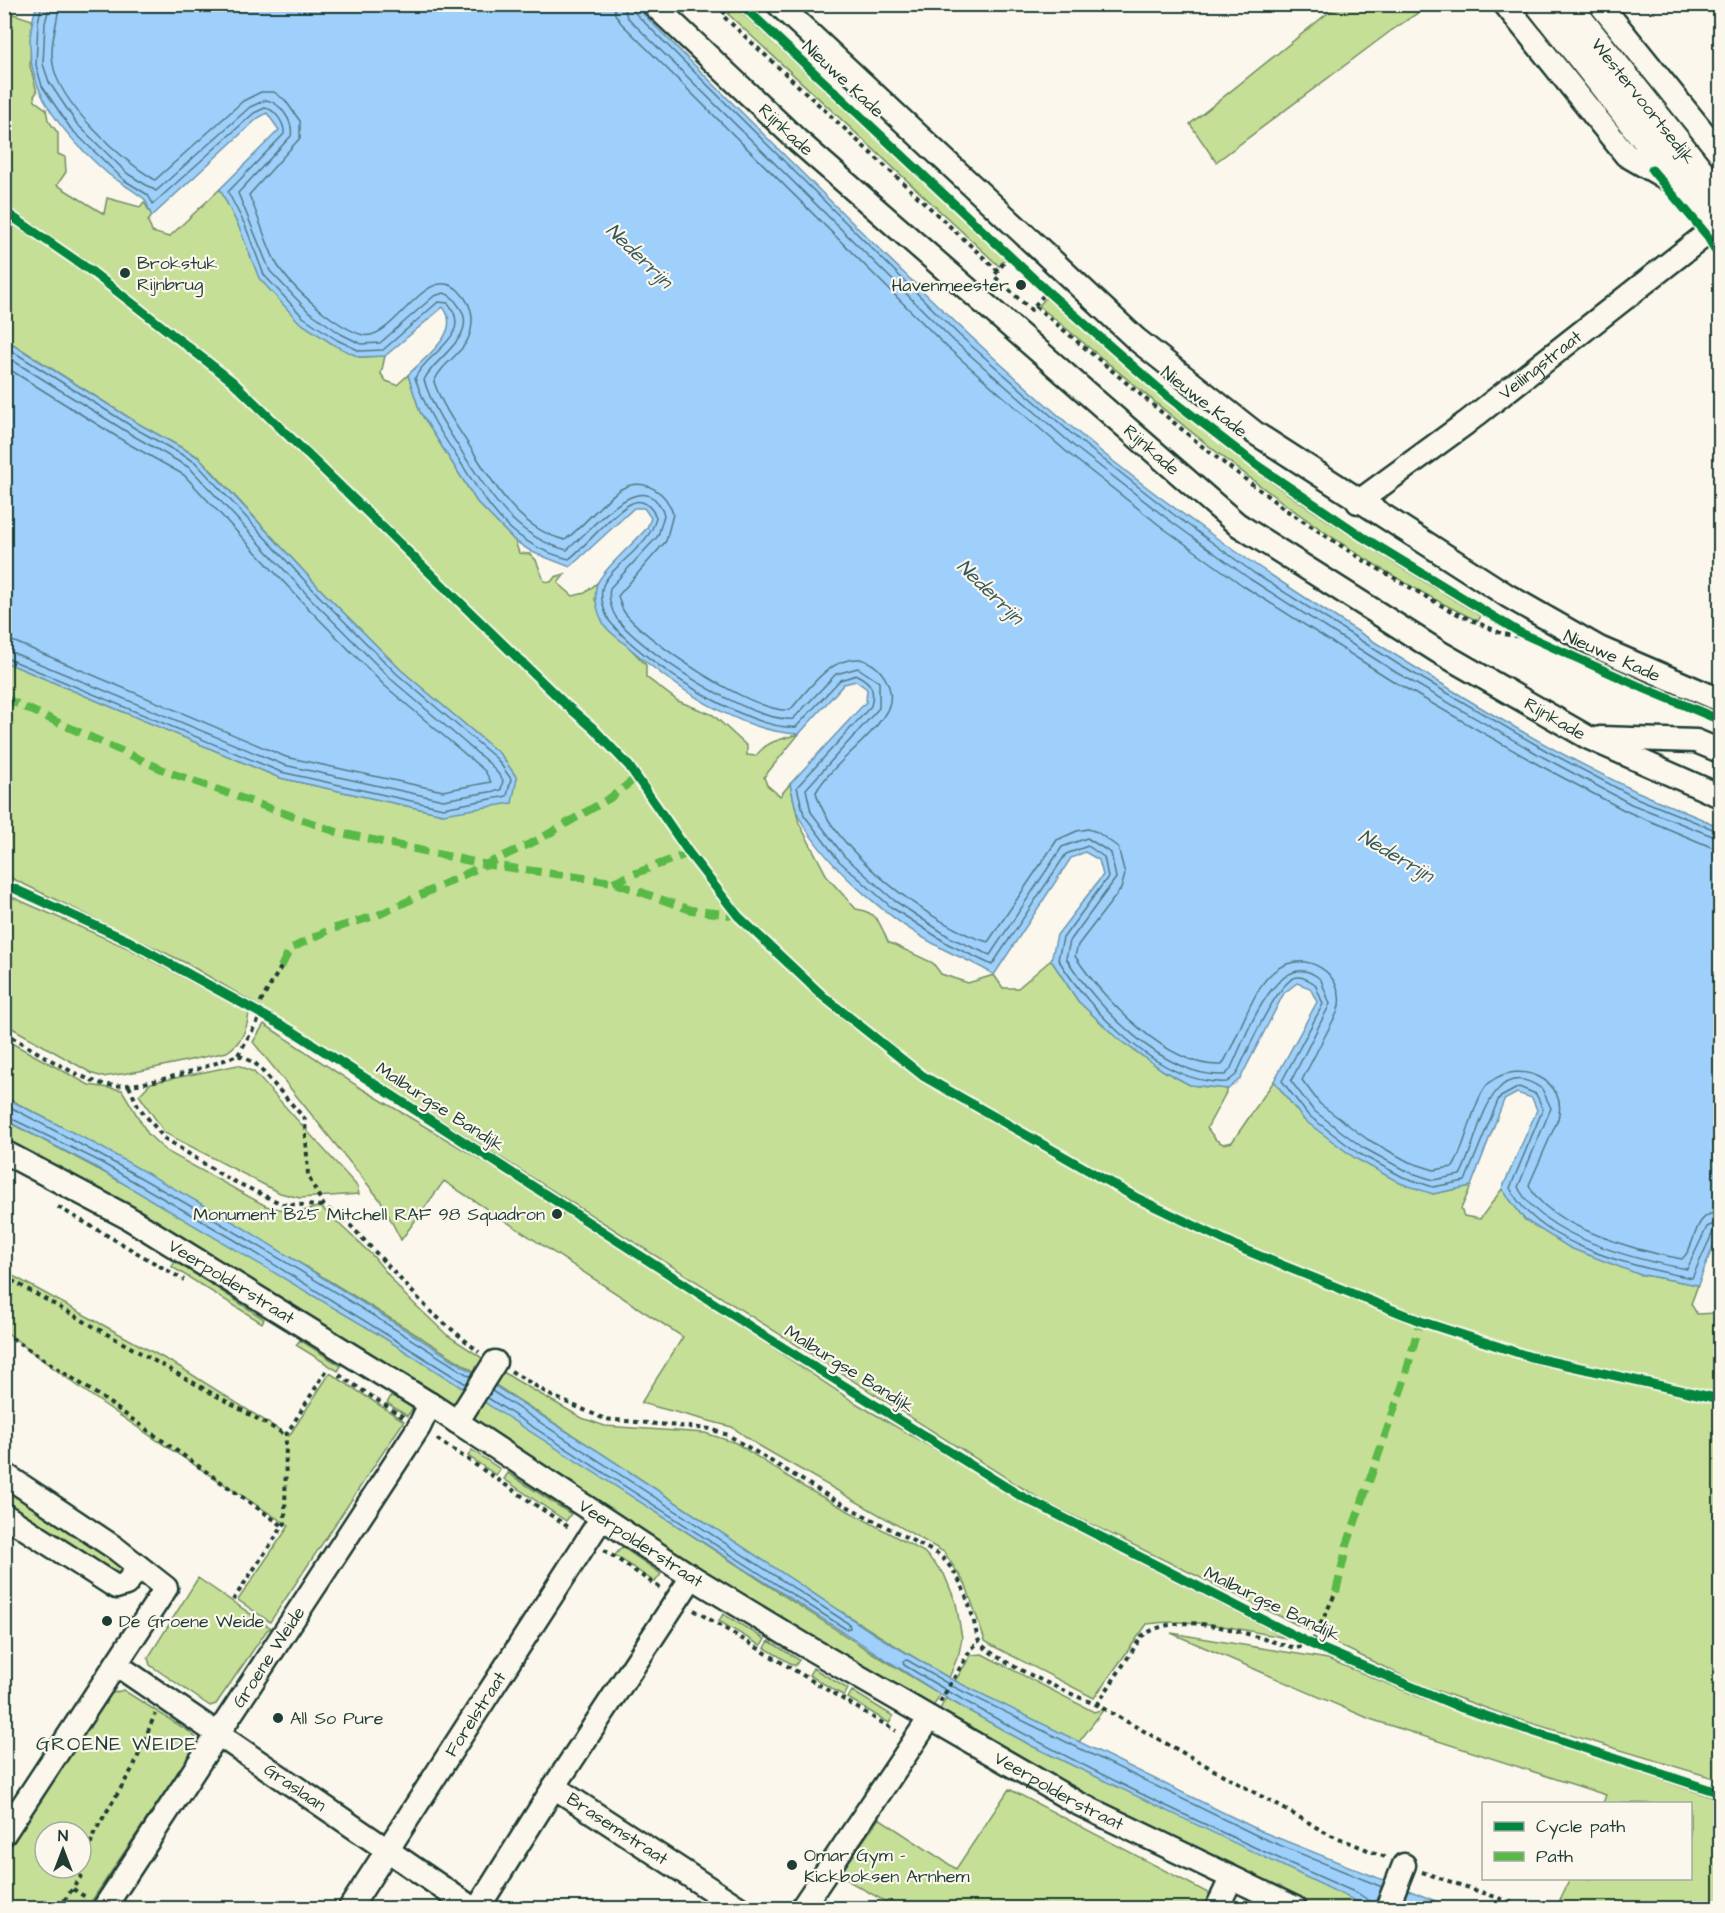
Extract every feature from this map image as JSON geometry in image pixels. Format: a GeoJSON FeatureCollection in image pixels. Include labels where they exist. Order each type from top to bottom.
{"type":"FeatureCollection","features":[{"type":"Feature","properties":{"kind":"main road","name":"Westervoortsedijk"},"geometry":{"type":"LineString","coordinates":[[1540,4],[1687,191],[1719,227]]}},
{"type":"Feature","properties":{"kind":"main road","name":"Westervoortsedijk"},"geometry":{"type":"LineString","coordinates":[[1566,4],[1720,197]]}},
{"type":"Feature","properties":{"kind":"street","name":"Nieuwe Kade"},"geometry":{"type":"LineString","coordinates":[[778,4],[1136,339],[1255,433],[1358,502],[1508,596],[1599,648],[1720,700]]}},
{"type":"Feature","properties":{"kind":"street","name":"Westervoortsedijk"},"geometry":{"type":"LineString","coordinates":[[1505,4],[1626,155],[1687,191]]}},
{"type":"Feature","properties":{"kind":"street","name":"Westervoortsedijk"},"geometry":{"type":"LineString","coordinates":[[1600,4],[1720,153]]}},
{"type":"Feature","properties":{"kind":"street","name":"Rijnkade"},"geometry":{"type":"LineString","coordinates":[[660,9],[798,141],[1237,524],[1439,652],[1590,738],[1720,796]]}},
{"type":"Feature","properties":{"kind":"street","name":"Veilingstraat"},"geometry":{"type":"LineString","coordinates":[[1358,502],[1466,423],[1719,227]]}},
{"type":"Feature","properties":{"kind":"street"},"geometry":{"type":"LineString","coordinates":[[1590,738],[1696,741],[1720,751]]}},
{"type":"Feature","properties":{"kind":"street","name":"Veerpolderstraat"},"geometry":{"type":"LineString","coordinates":[[4,1152],[127,1217],[430,1404],[460,1416],[601,1519],[692,1577],[934,1711],[1077,1803],[1295,1908]]}},
{"type":"Feature","properties":{"kind":"street"},"geometry":{"type":"LineString","coordinates":[[460,1416],[492,1366]]}},
{"type":"Feature","properties":{"kind":"street","name":"Groene Weide"},"geometry":{"type":"LineString","coordinates":[[104,1908],[219,1736],[231,1713],[419,1427],[430,1404]]}},
{"type":"Feature","properties":{"kind":"street"},"geometry":{"type":"LineString","coordinates":[[4,1474],[115,1548],[166,1588],[4,1834]]}},
{"type":"Feature","properties":{"kind":"street"},"geometry":{"type":"LineString","coordinates":[[4,1515],[116,1587],[122,1587],[139,1568]]}},
{"type":"Feature","properties":{"kind":"street","name":"Forelstraat"},"geometry":{"type":"LineString","coordinates":[[350,1908],[601,1519]]}},
{"type":"Feature","properties":{"kind":"street"},"geometry":{"type":"LineString","coordinates":[[554,1787],[692,1577]]}},
{"type":"Feature","properties":{"kind":"street","name":"Graslaan"},"geometry":{"type":"LineString","coordinates":[[117,1665],[472,1908]]}},
{"type":"Feature","properties":{"kind":"street"},"geometry":{"type":"LineString","coordinates":[[802,1908],[934,1711]]}},
{"type":"Feature","properties":{"kind":"street","name":"Brasemstraat"},"geometry":{"type":"LineString","coordinates":[[478,1908],[554,1787],[739,1908]]}},
{"type":"Feature","properties":{"kind":"street"},"geometry":{"type":"LineString","coordinates":[[1388,1908],[1401,1871]]}},
{"type":"Feature","properties":{"kind":"street"},"geometry":{"type":"LineString","coordinates":[[1217,1908],[1231,1879]]}},
{"type":"Feature","properties":{"kind":"path"},"geometry":{"type":"LineString","coordinates":[[998,271],[1013,260],[1001,248]]}},
{"type":"Feature","properties":{"kind":"path"},"geometry":{"type":"LineString","coordinates":[[1035,306],[1043,287],[1055,298]]}},
{"type":"Feature","properties":{"kind":"path"},"geometry":{"type":"LineString","coordinates":[[4,1033],[99,1083],[129,1086],[209,1066],[238,1055],[263,1014],[281,967]]}},
{"type":"Feature","properties":{"kind":"path"},"geometry":{"type":"LineString","coordinates":[[246,1004],[263,1014]]}},
{"type":"Feature","properties":{"kind":"path"},"geometry":{"type":"LineString","coordinates":[[238,1055],[255,1063],[306,1119],[308,1176],[324,1206],[351,1226],[431,1312],[492,1366],[605,1419],[710,1430],[728,1435],[835,1500],[938,1554],[948,1563],[963,1585],[979,1642],[1016,1667],[1097,1705],[1331,1835],[1401,1871],[1528,1908]]}},
{"type":"Feature","properties":{"kind":"path"},"geometry":{"type":"LineString","coordinates":[[129,1086],[138,1106],[164,1138],[225,1177],[282,1204],[324,1206]]}},
{"type":"Feature","properties":{"kind":"path"},"geometry":{"type":"LineString","coordinates":[[4,1276],[286,1435]]}},
{"type":"Feature","properties":{"kind":"path"},"geometry":{"type":"LineString","coordinates":[[4,1333],[98,1395],[284,1526]]}},
{"type":"Feature","properties":{"kind":"path"},"geometry":{"type":"LineString","coordinates":[[318,1362],[419,1427]]}},
{"type":"Feature","properties":{"kind":"path"},"geometry":{"type":"LineString","coordinates":[[233,1600],[284,1526],[286,1435],[328,1368]]}},
{"type":"Feature","properties":{"kind":"path"},"geometry":{"type":"LineString","coordinates":[[1097,1705],[1142,1636],[1162,1626],[1176,1623],[1212,1626],[1296,1648],[1316,1646],[1336,1592]]}},
{"type":"Feature","properties":{"kind":"path"},"geometry":{"type":"LineString","coordinates":[[934,1711],[971,1649],[979,1642]]}},
{"type":"Feature","properties":{"kind":"path"},"geometry":{"type":"LineString","coordinates":[[59,1908],[80,1878],[94,1833],[134,1766],[148,1727],[166,1699]]}},
{"type":"Feature","properties":{"kind":"green space"},"geometry":{"type":"Polygon","coordinates":[[[1339,4],[1430,5],[1392,30],[1216,162],[1190,124],[1339,4]]]}},
{"type":"Feature","properties":{"kind":"green space"},"geometry":{"type":"Polygon","coordinates":[[[728,5],[733,5],[1006,258],[999,266],[728,14],[732,10],[728,5]]]}},
{"type":"Feature","properties":{"kind":"green space"},"geometry":{"type":"Polygon","coordinates":[[[4,11],[32,20],[30,66],[37,92],[34,96],[35,101],[46,109],[48,120],[58,133],[58,154],[65,157],[66,172],[57,185],[104,214],[107,198],[140,207],[144,202],[152,216],[148,221],[152,232],[169,237],[220,189],[239,227],[359,357],[385,356],[381,374],[386,381],[397,385],[408,375],[420,412],[477,502],[515,541],[519,553],[530,554],[536,560],[544,581],[551,582],[555,577],[565,574],[558,583],[573,596],[585,593],[597,583],[595,600],[630,648],[646,665],[646,677],[678,701],[713,715],[747,746],[747,755],[756,756],[770,744],[799,734],[764,777],[767,785],[780,796],[790,784],[799,823],[828,878],[856,909],[869,913],[877,920],[888,942],[933,963],[941,974],[968,983],[994,975],[1003,988],[1018,988],[1051,960],[1078,1001],[1118,1039],[1164,1071],[1190,1085],[1228,1089],[1207,1128],[1216,1140],[1223,1144],[1232,1142],[1274,1081],[1304,1120],[1433,1194],[1471,1186],[1461,1209],[1464,1216],[1480,1219],[1502,1189],[1525,1220],[1638,1274],[1698,1285],[1691,1304],[1697,1314],[1717,1313],[1720,1306],[1720,1780],[1511,1717],[1419,1684],[1043,1501],[291,1025],[186,963],[5,875],[5,662],[280,778],[443,814],[517,778],[501,755],[401,670],[323,592],[199,457],[139,424],[5,339],[4,11]]]}},
{"type":"Feature","properties":{"kind":"green space"},"geometry":{"type":"Polygon","coordinates":[[[1046,297],[1188,419],[1266,479],[1388,559],[1481,616],[1478,621],[1417,590],[1359,555],[1249,477],[1039,306],[1046,297]]]}},
{"type":"Feature","properties":{"kind":"green space"},"geometry":{"type":"Polygon","coordinates":[[[5,894],[128,948],[249,1013],[243,1035],[227,1052],[103,1077],[93,1074],[5,1024],[5,894]]]}},
{"type":"Feature","properties":{"kind":"green space"},"geometry":{"type":"Polygon","coordinates":[[[264,1024],[359,1087],[556,1205],[553,1212],[560,1217],[567,1211],[854,1402],[1054,1519],[1286,1638],[1200,1623],[1147,1624],[1094,1698],[993,1646],[985,1641],[966,1585],[944,1552],[758,1445],[732,1427],[641,1403],[683,1337],[444,1181],[401,1240],[381,1201],[253,1042],[264,1024]]]}},
{"type":"Feature","properties":{"kind":"green space"},"geometry":{"type":"Polygon","coordinates":[[[4,1039],[89,1085],[122,1090],[148,1134],[166,1151],[266,1206],[297,1213],[320,1206],[372,1255],[404,1294],[447,1335],[514,1379],[582,1418],[605,1426],[705,1433],[736,1443],[804,1487],[924,1552],[944,1574],[956,1603],[962,1638],[949,1678],[817,1596],[382,1313],[158,1180],[5,1097],[4,1039]]]}},
{"type":"Feature","properties":{"kind":"green space"},"geometry":{"type":"Polygon","coordinates":[[[238,1065],[254,1072],[357,1186],[359,1194],[300,1198],[280,1193],[165,1133],[139,1095],[151,1083],[238,1065]]]}},
{"type":"Feature","properties":{"kind":"green space"},"geometry":{"type":"Polygon","coordinates":[[[4,1120],[226,1241],[442,1373],[866,1649],[940,1694],[932,1709],[816,1646],[5,1142],[4,1120]]]}},
{"type":"Feature","properties":{"kind":"green space"},"geometry":{"type":"Polygon","coordinates":[[[175,1261],[264,1319],[262,1323],[172,1267],[175,1261]]]}},
{"type":"Feature","properties":{"kind":"green space"},"geometry":{"type":"Polygon","coordinates":[[[4,1271],[180,1367],[289,1436],[330,1373],[404,1421],[270,1622],[238,1600],[289,1526],[109,1408],[5,1331],[4,1271]]]}},
{"type":"Feature","properties":{"kind":"green space"},"geometry":{"type":"Polygon","coordinates":[[[300,1340],[341,1366],[338,1371],[296,1345],[300,1340]]]}},
{"type":"Feature","properties":{"kind":"green space"},"geometry":{"type":"Polygon","coordinates":[[[394,1391],[414,1407],[407,1416],[387,1403],[394,1391]]]}},
{"type":"Feature","properties":{"kind":"green space"},"geometry":{"type":"Polygon","coordinates":[[[472,1450],[500,1469],[496,1475],[468,1456],[472,1450]]]}},
{"type":"Feature","properties":{"kind":"green space"},"geometry":{"type":"Polygon","coordinates":[[[508,1473],[571,1514],[566,1521],[504,1479],[508,1473]]]}},
{"type":"Feature","properties":{"kind":"green space"},"geometry":{"type":"Polygon","coordinates":[[[9,1489],[129,1568],[121,1584],[5,1505],[5,1491],[9,1489]]]}},
{"type":"Feature","properties":{"kind":"green space"},"geometry":{"type":"Polygon","coordinates":[[[622,1547],[661,1574],[655,1582],[615,1555],[622,1547]]]}},
{"type":"Feature","properties":{"kind":"green space"},"geometry":{"type":"Polygon","coordinates":[[[198,1578],[271,1628],[267,1630],[216,1704],[210,1706],[150,1665],[148,1658],[198,1578]]]}},
{"type":"Feature","properties":{"kind":"green space"},"geometry":{"type":"Polygon","coordinates":[[[723,1614],[765,1639],[761,1646],[719,1621],[723,1614]]]}},
{"type":"Feature","properties":{"kind":"green space"},"geometry":{"type":"Polygon","coordinates":[[[1171,1633],[1328,1659],[1422,1698],[1720,1800],[1720,1908],[1556,1908],[1570,1880],[1692,1880],[1692,1802],[1603,1802],[1606,1795],[1370,1719],[1171,1633]]]}},
{"type":"Feature","properties":{"kind":"green space"},"geometry":{"type":"Polygon","coordinates":[[[769,1641],[799,1660],[795,1666],[765,1648],[769,1641]]]}},
{"type":"Feature","properties":{"kind":"green space"},"geometry":{"type":"Polygon","coordinates":[[[982,1654],[1094,1712],[1104,1709],[1079,1742],[955,1681],[971,1655],[982,1654]]]}},
{"type":"Feature","properties":{"kind":"green space"},"geometry":{"type":"Polygon","coordinates":[[[813,1668],[848,1689],[844,1696],[809,1675],[813,1668]]]}},
{"type":"Feature","properties":{"kind":"green space"},"geometry":{"type":"Polygon","coordinates":[[[123,1690],[196,1738],[196,1745],[87,1908],[5,1908],[5,1849],[107,1695],[123,1690]]]}},
{"type":"Feature","properties":{"kind":"green space"},"geometry":{"type":"Polygon","coordinates":[[[852,1691],[893,1716],[889,1723],[848,1698],[852,1691]]]}},
{"type":"Feature","properties":{"kind":"green space"},"geometry":{"type":"Polygon","coordinates":[[[946,1698],[1032,1746],[1374,1908],[1316,1908],[1151,1831],[938,1713],[946,1698]]]}},
{"type":"Feature","properties":{"kind":"green space"},"geometry":{"type":"Polygon","coordinates":[[[1009,1789],[1210,1894],[1204,1908],[1129,1908],[1119,1903],[1115,1908],[897,1908],[850,1882],[841,1873],[879,1818],[956,1869],[1009,1789]]]}},
{"type":"Feature","properties":{"kind":"water","name":"Nederrijn"},"geometry":{"type":"Polygon","coordinates":[[[37,5],[634,5],[966,332],[1081,435],[1146,487],[1213,536],[1282,582],[1456,693],[1601,774],[1720,827],[1720,1228],[1698,1285],[1638,1274],[1570,1248],[1525,1220],[1502,1189],[1537,1110],[1532,1098],[1517,1093],[1504,1100],[1471,1186],[1433,1194],[1400,1183],[1355,1158],[1304,1120],[1274,1081],[1317,1002],[1310,988],[1297,983],[1284,993],[1240,1079],[1228,1089],[1190,1085],[1164,1071],[1118,1039],[1078,1001],[1051,960],[1057,935],[1103,875],[1099,860],[1085,852],[1071,858],[994,975],[925,939],[884,911],[845,876],[812,838],[798,815],[790,784],[866,702],[867,689],[856,681],[844,684],[799,734],[776,731],[752,725],[729,715],[684,690],[612,634],[600,617],[596,587],[603,574],[647,528],[651,518],[644,508],[634,508],[570,567],[532,552],[515,541],[477,502],[420,412],[408,375],[432,352],[445,335],[448,316],[443,307],[385,356],[359,357],[334,345],[299,322],[259,278],[239,227],[220,189],[279,130],[267,113],[258,118],[152,216],[143,198],[107,173],[71,138],[43,99],[30,55],[31,31],[37,5]]]}},
{"type":"Feature","properties":{"kind":"water"},"geometry":{"type":"Polygon","coordinates":[[[4,339],[139,424],[198,457],[323,592],[401,670],[501,755],[517,778],[512,803],[443,814],[280,778],[5,662],[4,339]]]}},
{"type":"Feature","properties":{"kind":"water"},"geometry":{"type":"Polygon","coordinates":[[[4,1097],[99,1146],[242,1227],[601,1453],[876,1635],[949,1678],[1263,1832],[1453,1908],[1374,1908],[1362,1904],[1032,1746],[946,1698],[378,1334],[92,1165],[5,1120],[4,1097]]]}},
{"type":"Feature","properties":{"kind":"marked path"},"geometry":{"type":"LineString","coordinates":[[4,698],[168,772],[337,832],[483,864],[613,882],[691,910],[738,916]]}},
{"type":"Feature","properties":{"kind":"marked path"},"geometry":{"type":"LineString","coordinates":[[281,967],[290,949],[329,930],[378,915],[538,840],[610,798],[637,777]]}},
{"type":"Feature","properties":{"kind":"marked path"},"geometry":{"type":"LineString","coordinates":[[613,882],[689,853]]}},
{"type":"Feature","properties":{"kind":"marked path"},"geometry":{"type":"LineString","coordinates":[[1336,1592],[1347,1545],[1404,1381],[1420,1321]]}},
{"type":"Feature","properties":{"kind":"cycle path"},"geometry":{"type":"LineString","coordinates":[[741,4],[1047,291],[1166,395],[1258,466],[1363,537],[1519,632],[1720,720]]}},
{"type":"Feature","properties":{"kind":"cycle path"},"geometry":{"type":"LineString","coordinates":[[1652,170],[1706,234],[1720,258]]}},
{"type":"Feature","properties":{"kind":"cycle path"},"geometry":{"type":"LineString","coordinates":[[4,211],[91,271],[232,381],[565,704],[593,728],[629,766],[689,853],[738,916],[824,997],[923,1076],[1135,1197],[1245,1250],[1420,1321],[1531,1357],[1720,1399]]}},
{"type":"Feature","properties":{"kind":"cycle path","name":"Malburgse Bandijk"},"geometry":{"type":"LineString","coordinates":[[4,884],[127,940],[294,1032],[765,1336],[1019,1495],[1311,1644],[1462,1708],[1720,1793]]}},
{"type":"Feature","properties":{"kind":"place","name":"Brokstuk Rijnbrug"},"geometry":{"type":"Point","coordinates":[125,273]}},
{"type":"Feature","properties":{"kind":"place","name":"Havenmeester"},"geometry":{"type":"Point","coordinates":[1021,285]}},
{"type":"Feature","properties":{"kind":"place","name":"Monument B25 Mitchell RAF 98 Squadron"},"geometry":{"type":"Point","coordinates":[557,1214]}},
{"type":"Feature","properties":{"kind":"place","name":"De Groene Weide"},"geometry":{"type":"Point","coordinates":[107,1621]}},
{"type":"Feature","properties":{"kind":"place","name":"All So Pure"},"geometry":{"type":"Point","coordinates":[278,1718]}},
{"type":"Feature","properties":{"kind":"place","name":"Omar Gym - Kickboksen Arnhem"},"geometry":{"type":"Point","coordinates":[792,1865]}},
{"type":"Feature","properties":{"kind":"district","name":"GROENE WEIDE"},"geometry":{"type":"Point","coordinates":[117,1744]}}]}
